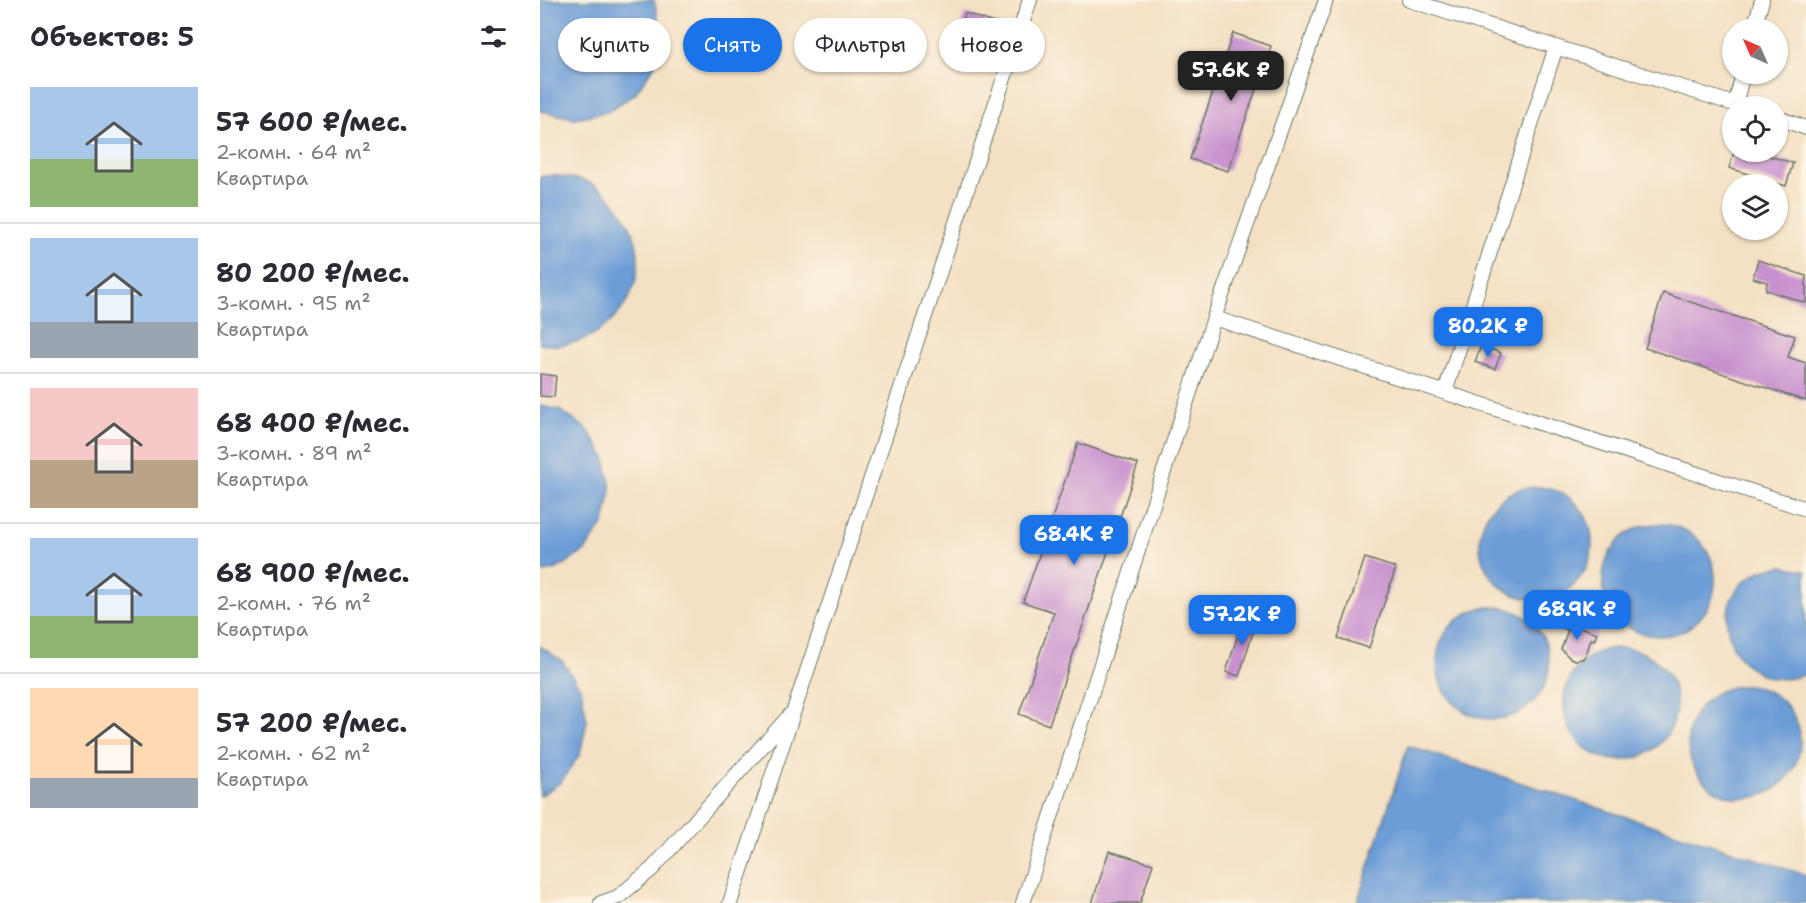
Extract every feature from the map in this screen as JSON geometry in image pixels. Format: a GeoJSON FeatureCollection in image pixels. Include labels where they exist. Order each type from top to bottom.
{"type":"FeatureCollection","features":[{"type":"Feature","properties":{"kind":"lane"},"geometry":{"type":"LineString","coordinates":[[730,903],[1029,0]]}},
{"type":"Feature","properties":{"kind":"lane"},"geometry":{"type":"LineString","coordinates":[[1023,903],[1214,318],[1326,0]]}},
{"type":"Feature","properties":{"kind":"lane"},"geometry":{"type":"LineString","coordinates":[[1410,0],[1722,101]]}},
{"type":"Feature","properties":{"kind":"lane"},"geometry":{"type":"LineString","coordinates":[[1758,18],[1762,0]]}},
{"type":"Feature","properties":{"kind":"lane"},"geometry":{"type":"LineString","coordinates":[[1445,393],[1556,47]]}},
{"type":"Feature","properties":{"kind":"lane"},"geometry":{"type":"LineString","coordinates":[[1788,122],[1806,128]]}},
{"type":"Feature","properties":{"kind":"lane"},"geometry":{"type":"LineString","coordinates":[[1214,318],[1806,509]]}},
{"type":"Feature","properties":{"kind":"lane"},"geometry":{"type":"LineString","coordinates":[[601,903],[618,897],[652,869],[794,710]]}},
{"type":"Feature","properties":{"kind":"water"},"geometry":{"type":"Polygon","coordinates":[[[540,0],[654,0],[658,18],[558,18],[558,72],[650,72],[635,94],[607,112],[574,118],[540,111],[540,0]]]}},
{"type":"Feature","properties":{"kind":"water"},"geometry":{"type":"Polygon","coordinates":[[[553,175],[585,181],[596,186],[611,198],[622,213],[636,241],[638,260],[636,278],[630,296],[620,311],[592,335],[576,342],[558,345],[540,344],[540,177],[553,175]]]}},
{"type":"Feature","properties":{"kind":"water"},"geometry":{"type":"Polygon","coordinates":[[[540,406],[559,410],[587,429],[605,457],[611,490],[604,523],[585,551],[557,569],[540,573],[540,406]]]}},
{"type":"Feature","properties":{"kind":"water"},"geometry":{"type":"Polygon","coordinates":[[[1536,487],[1557,491],[1576,503],[1588,522],[1592,543],[1588,564],[1576,583],[1557,595],[1536,599],[1515,595],[1496,583],[1484,564],[1480,543],[1484,522],[1496,503],[1515,491],[1536,487]]]}},
{"type":"Feature","properties":{"kind":"water"},"geometry":{"type":"Polygon","coordinates":[[[1659,524],[1680,528],[1699,540],[1711,559],[1715,580],[1711,601],[1699,620],[1680,632],[1659,636],[1638,632],[1619,620],[1607,601],[1603,580],[1607,559],[1619,540],[1638,528],[1659,524]]]}},
{"type":"Feature","properties":{"kind":"water"},"geometry":{"type":"Polygon","coordinates":[[[1784,566],[1806,571],[1806,674],[1781,679],[1760,674],[1743,661],[1732,644],[1727,624],[1730,604],[1741,585],[1761,571],[1784,566]]]}},
{"type":"Feature","properties":{"kind":"water"},"geometry":{"type":"Polygon","coordinates":[[[1493,607],[1514,611],[1533,623],[1545,642],[1549,663],[1545,684],[1533,703],[1514,715],[1493,719],[1472,715],[1453,703],[1441,684],[1437,663],[1441,642],[1453,623],[1472,611],[1493,607]]]}},
{"type":"Feature","properties":{"kind":"water"},"geometry":{"type":"Polygon","coordinates":[[[540,646],[562,661],[581,689],[587,721],[580,754],[561,782],[540,796],[540,646]]]}},
{"type":"Feature","properties":{"kind":"water"},"geometry":{"type":"Polygon","coordinates":[[[1620,648],[1641,652],[1660,664],[1672,683],[1676,704],[1672,725],[1660,744],[1641,756],[1620,760],[1599,756],[1580,744],[1568,725],[1564,704],[1568,683],[1580,664],[1599,652],[1620,648]]]}},
{"type":"Feature","properties":{"kind":"water"},"geometry":{"type":"Polygon","coordinates":[[[1744,686],[1765,690],[1784,702],[1796,721],[1800,742],[1796,763],[1784,782],[1765,794],[1744,798],[1723,794],[1704,782],[1692,763],[1688,742],[1692,721],[1704,702],[1723,690],[1744,686]]]}},
{"type":"Feature","properties":{"kind":"water"},"geometry":{"type":"Polygon","coordinates":[[[1408,746],[1806,875],[1806,903],[1357,903],[1408,746]]]}},
{"type":"Feature","properties":{"kind":"building"},"geometry":{"type":"Polygon","coordinates":[[[965,13],[979,18],[963,18],[965,13]]]}},
{"type":"Feature","properties":{"kind":"building"},"geometry":{"type":"Polygon","coordinates":[[[1233,33],[1271,46],[1228,171],[1190,159],[1233,33]]]}},
{"type":"Feature","properties":{"kind":"building"},"geometry":{"type":"Polygon","coordinates":[[[1731,162],[1793,163],[1788,179],[1788,174],[1748,174],[1729,168],[1731,162]]]}},
{"type":"Feature","properties":{"kind":"building"},"geometry":{"type":"Polygon","coordinates":[[[1758,260],[1806,276],[1806,303],[1766,290],[1767,282],[1753,278],[1758,260]]]}},
{"type":"Feature","properties":{"kind":"building"},"geometry":{"type":"Polygon","coordinates":[[[1663,293],[1795,336],[1788,357],[1806,363],[1806,401],[1645,348],[1663,293]]]}},
{"type":"Feature","properties":{"kind":"building"},"geometry":{"type":"Polygon","coordinates":[[[1481,346],[1501,353],[1495,369],[1475,362],[1481,346]]]}},
{"type":"Feature","properties":{"kind":"building"},"geometry":{"type":"Polygon","coordinates":[[[540,374],[556,376],[554,397],[540,396],[540,374]]]}},
{"type":"Feature","properties":{"kind":"building"},"geometry":{"type":"Polygon","coordinates":[[[1078,443],[1138,464],[1049,725],[1019,714],[1054,612],[1023,602],[1078,443]]]}},
{"type":"Feature","properties":{"kind":"building"},"geometry":{"type":"Polygon","coordinates":[[[1365,558],[1396,568],[1369,648],[1338,638],[1365,558]]]}},
{"type":"Feature","properties":{"kind":"building"},"geometry":{"type":"Polygon","coordinates":[[[1244,616],[1257,620],[1239,676],[1226,672],[1244,616]]]}},
{"type":"Feature","properties":{"kind":"building"},"geometry":{"type":"Polygon","coordinates":[[[1565,622],[1597,633],[1595,640],[1591,639],[1586,655],[1582,659],[1570,658],[1561,649],[1568,630],[1562,628],[1565,622]]]}},
{"type":"Feature","properties":{"kind":"building"},"geometry":{"type":"Polygon","coordinates":[[[1109,851],[1153,864],[1140,903],[1092,903],[1109,851]]]}}]}
